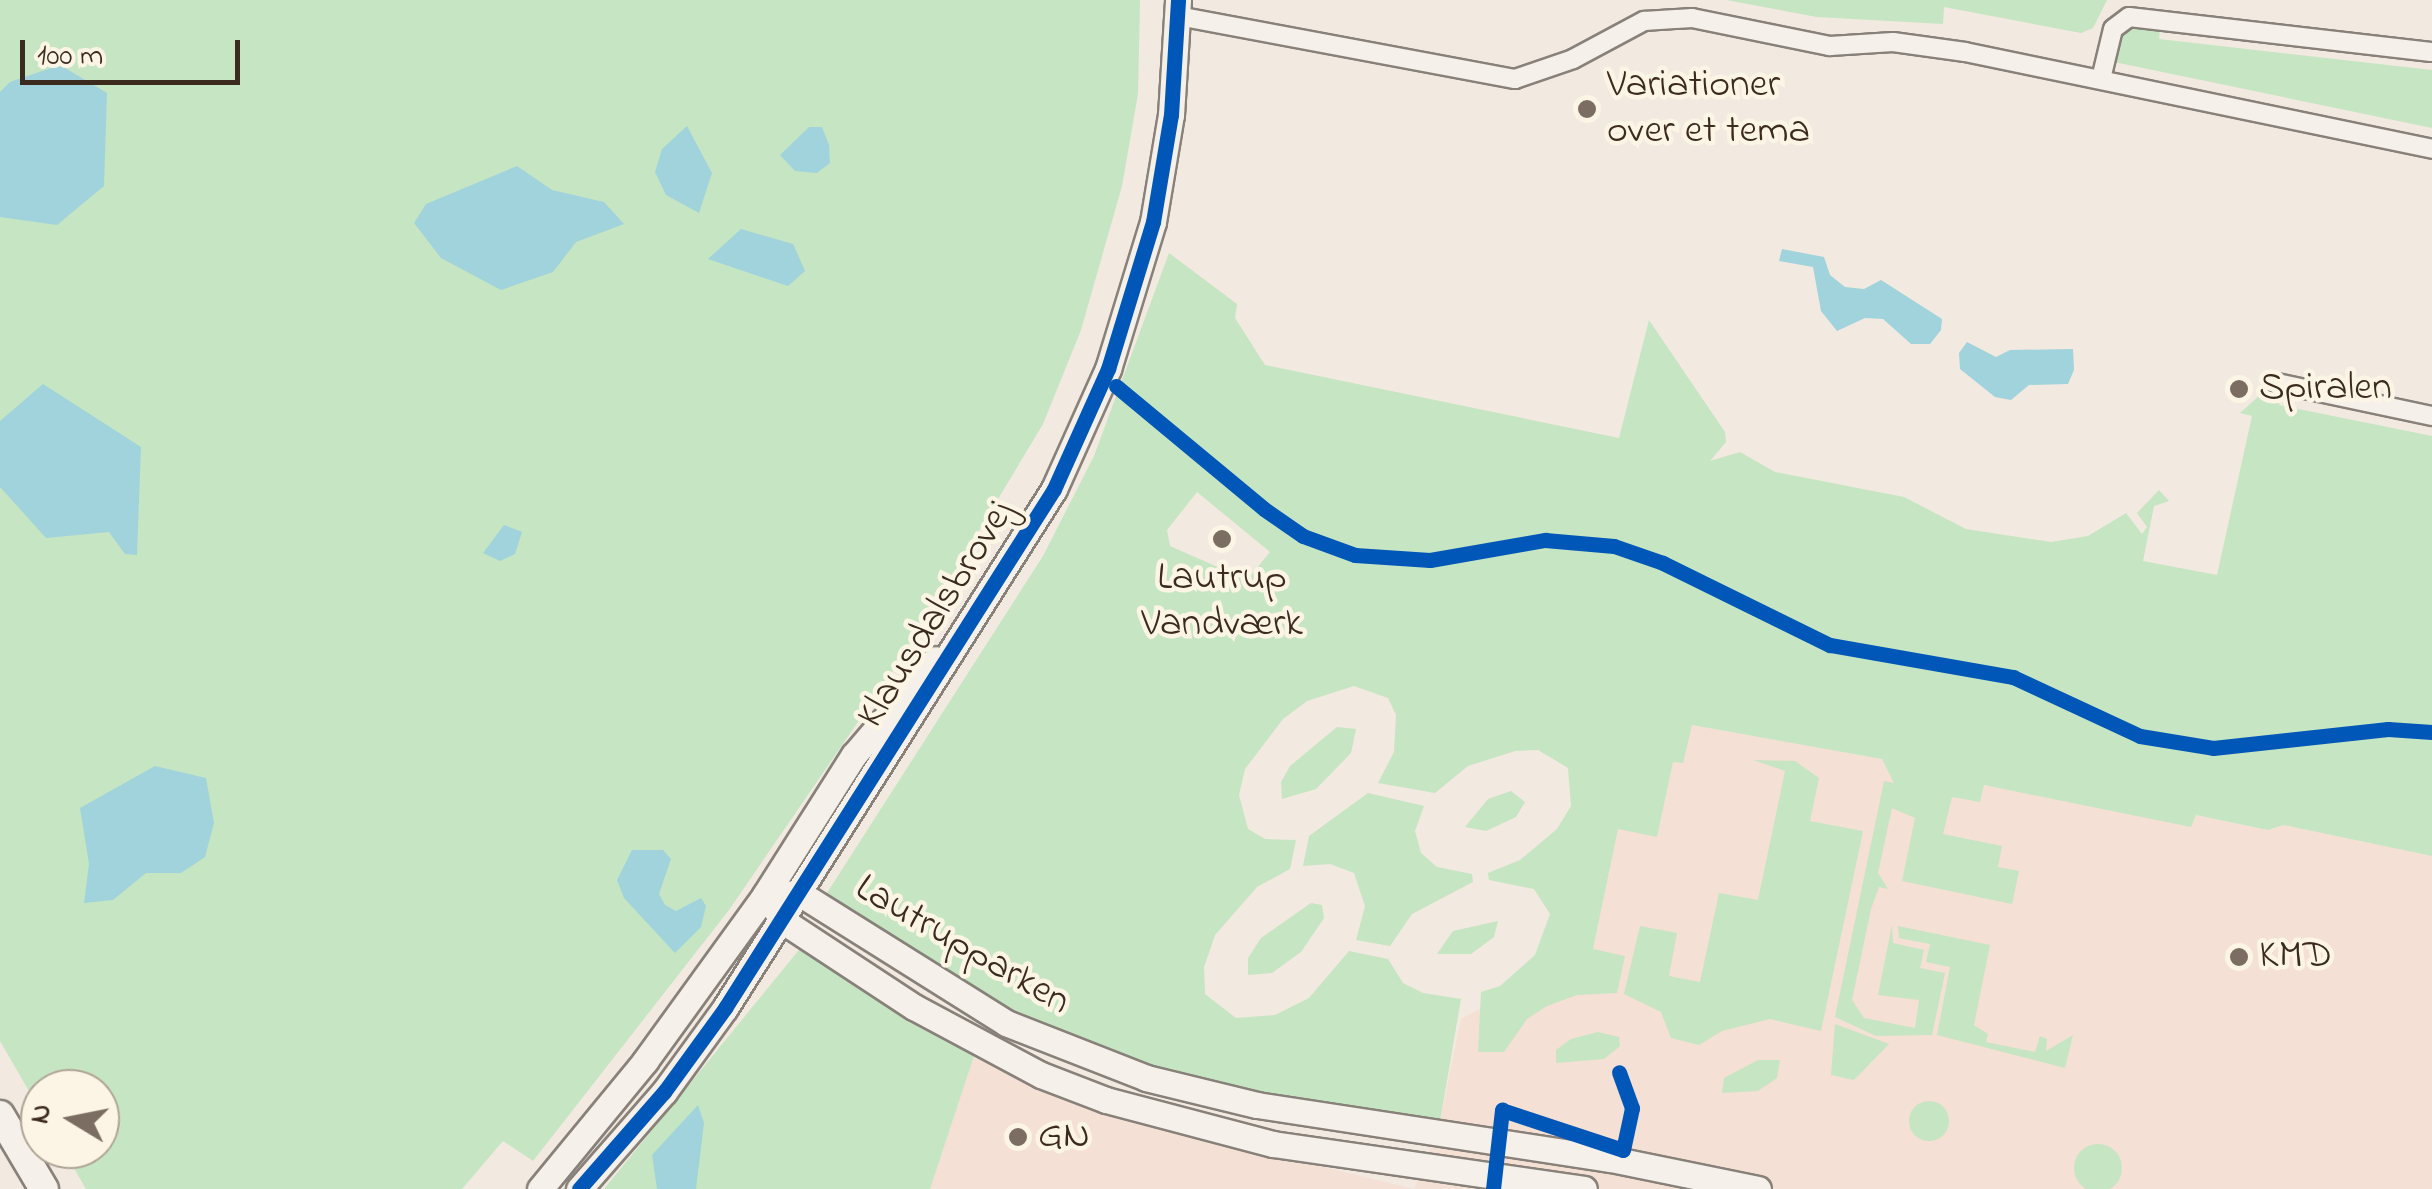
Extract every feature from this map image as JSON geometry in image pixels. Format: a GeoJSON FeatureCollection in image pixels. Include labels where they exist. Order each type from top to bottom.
{"type":"FeatureCollection","features":[{"type":"Feature","properties":{"kind":"main road"},"geometry":{"type":"LineString","coordinates":[[0,1115],[44,1189]]}},
{"type":"Feature","properties":{"kind":"street","name":"Klausdalsbrovej"},"geometry":{"type":"LineString","coordinates":[[579,1189],[664,1092],[783,921],[984,608],[1085,427],[1122,330],[1163,174],[1178,8],[1515,78],[1573,59],[1622,30],[1668,17],[1830,46],[1893,42],[2100,79],[2432,149]]}},
{"type":"Feature","properties":{"kind":"street"},"geometry":{"type":"LineString","coordinates":[[2100,79],[2113,29],[2129,17],[2431,52]]}},
{"type":"Feature","properties":{"kind":"street"},"geometry":{"type":"LineString","coordinates":[[2272,382],[2432,416]]}},
{"type":"Feature","properties":{"kind":"street","name":"Klausdalsbrovej"},"geometry":{"type":"LineString","coordinates":[[540,1189],[645,1061],[765,895],[886,713],[984,608]]}},
{"type":"Feature","properties":{"kind":"street","name":"Lautrupparken"},"geometry":{"type":"LineString","coordinates":[[765,895],[799,894],[962,999],[1070,1053],[1257,1106],[1758,1189]]}},
{"type":"Feature","properties":{"kind":"street","name":"Lautrupparken"},"geometry":{"type":"LineString","coordinates":[[765,895],[783,921],[914,1008],[1041,1076],[1164,1118],[1445,1180],[1584,1189]]}},
{"type":"Feature","properties":{"kind":"street"},"geometry":{"type":"LineString","coordinates":[[1445,1180],[1453,1137]]}},
{"type":"Feature","properties":{"kind":"shaded area"},"geometry":{"type":"Polygon","coordinates":[[[1691,725],[1882,759],[1895,784],[1980,802],[1983,785],[2191,826],[2195,815],[2268,830],[2283,825],[2432,856],[2432,1189],[1414,1189],[1439,1127],[1461,1019],[1593,949],[1618,829],[1657,836],[1673,761],[1682,763],[1691,725]]]}},
{"type":"Feature","properties":{"kind":"shaded area"},"geometry":{"type":"Polygon","coordinates":[[[976,1050],[1176,1131],[1414,1189],[930,1189],[976,1050]]]}},
{"type":"Feature","properties":{"kind":"green space"},"geometry":{"type":"Polygon","coordinates":[[[0,0],[1140,0],[1138,94],[1122,186],[1081,330],[1043,424],[910,646],[729,910],[533,1161],[503,1141],[462,1189],[86,1189],[74,1169],[120,1169],[120,1069],[20,1069],[20,1076],[0,1041],[0,0]]]}},
{"type":"Feature","properties":{"kind":"green space"},"geometry":{"type":"Polygon","coordinates":[[[1726,0],[2107,0],[2093,28],[2081,33],[1944,7],[1943,24],[1817,17],[1726,0]]]}},
{"type":"Feature","properties":{"kind":"green space"},"geometry":{"type":"Polygon","coordinates":[[[2132,26],[2160,29],[2159,39],[2432,70],[2432,128],[2114,62],[2121,34],[2132,26]]]}},
{"type":"Feature","properties":{"kind":"green space"},"geometry":{"type":"Polygon","coordinates":[[[1169,253],[1237,304],[1235,318],[1265,365],[1619,438],[1649,320],[1725,432],[1726,442],[1710,461],[1740,452],[1775,472],[1904,497],[1966,529],[2051,542],[2088,536],[2126,513],[2142,534],[2147,527],[2137,513],[2159,490],[2169,501],[2154,506],[2143,561],[2217,575],[2252,416],[2240,413],[2269,387],[2282,389],[2279,405],[2432,436],[2432,856],[2283,825],[2268,830],[2196,815],[2191,827],[1984,785],[1980,802],[1952,797],[1943,834],[2002,846],[1998,867],[2019,871],[2012,904],[1902,881],[1915,818],[1892,808],[1878,873],[1888,889],[1879,887],[1871,909],[1852,1000],[1864,1018],[1915,1028],[1919,1000],[1878,995],[1892,925],[1893,943],[1924,950],[1920,968],[1945,973],[1932,1035],[1876,1036],[1835,1017],[1884,781],[1894,783],[1882,759],[1692,725],[1683,763],[1673,762],[1657,837],[1618,829],[1593,949],[1625,956],[1617,993],[1577,995],[1547,1006],[1527,1019],[1504,1052],[1478,1052],[1481,992],[1500,986],[1535,955],[1550,914],[1534,889],[1489,880],[1488,873],[1520,860],[1557,829],[1571,806],[1568,768],[1538,750],[1515,751],[1468,766],[1435,793],[1378,783],[1394,752],[1396,715],[1388,698],[1354,686],[1307,701],[1283,719],[1245,769],[1239,795],[1248,829],[1265,839],[1296,840],[1290,869],[1257,887],[1215,935],[1204,967],[1205,994],[1236,1018],[1275,1015],[1309,998],[1349,951],[1388,959],[1403,983],[1423,993],[1461,999],[1439,1127],[1250,1096],[1149,1071],[961,989],[825,896],[1043,556],[1094,456],[1169,253]],[[1197,492],[1167,530],[1170,546],[1247,580],[1270,552],[1197,492]]]}},
{"type":"Feature","properties":{"kind":"green space"},"geometry":{"type":"Polygon","coordinates":[[[1337,727],[1356,729],[1351,753],[1316,789],[1282,799],[1281,782],[1290,766],[1337,727]]]}},
{"type":"Feature","properties":{"kind":"green space"},"geometry":{"type":"Polygon","coordinates":[[[1753,760],[1795,761],[1819,778],[1810,821],[1863,831],[1821,1031],[1770,1019],[1722,1031],[1699,1045],[1671,1038],[1661,1012],[1624,994],[1640,926],[1677,933],[1669,976],[1700,982],[1719,893],[1758,900],[1785,771],[1753,760]]]}},
{"type":"Feature","properties":{"kind":"green space"},"geometry":{"type":"Polygon","coordinates":[[[1511,791],[1525,802],[1516,817],[1486,831],[1465,827],[1488,799],[1511,791]]]}},
{"type":"Feature","properties":{"kind":"green space"},"geometry":{"type":"Polygon","coordinates":[[[1368,793],[1424,806],[1415,831],[1421,853],[1437,867],[1472,874],[1473,882],[1412,914],[1390,946],[1356,940],[1365,906],[1354,873],[1330,864],[1303,866],[1309,836],[1368,793]]]}},
{"type":"Feature","properties":{"kind":"green space"},"geometry":{"type":"Polygon","coordinates":[[[1311,903],[1322,905],[1324,918],[1301,952],[1272,973],[1248,975],[1248,958],[1261,938],[1311,903]]]}},
{"type":"Feature","properties":{"kind":"green space"},"geometry":{"type":"Polygon","coordinates":[[[1498,921],[1494,937],[1471,954],[1437,954],[1453,931],[1498,921]]]}},
{"type":"Feature","properties":{"kind":"green space"},"geometry":{"type":"Polygon","coordinates":[[[1898,926],[1990,945],[1974,1025],[1988,1034],[1986,1042],[2035,1052],[2040,1036],[2047,1039],[2046,1051],[2073,1035],[2065,1068],[1937,1035],[1950,967],[1926,962],[1930,944],[1899,938],[1898,926]]]}},
{"type":"Feature","properties":{"kind":"green space"},"geometry":{"type":"Polygon","coordinates":[[[803,945],[976,1050],[930,1189],[604,1189],[803,945]]]}},
{"type":"Feature","properties":{"kind":"green space"},"geometry":{"type":"Polygon","coordinates":[[[1835,1024],[1889,1044],[1854,1080],[1831,1075],[1835,1024]]]}},
{"type":"Feature","properties":{"kind":"green space"},"geometry":{"type":"Polygon","coordinates":[[[1598,1032],[1619,1037],[1620,1046],[1604,1059],[1556,1063],[1556,1050],[1571,1039],[1598,1032]]]}},
{"type":"Feature","properties":{"kind":"green space"},"geometry":{"type":"Polygon","coordinates":[[[1758,1060],[1780,1060],[1777,1078],[1758,1091],[1722,1093],[1724,1078],[1758,1060]]]}},
{"type":"Feature","properties":{"kind":"green space"},"geometry":{"type":"Polygon","coordinates":[[[1929,1101],[1943,1107],[1949,1121],[1943,1135],[1929,1141],[1915,1135],[1909,1121],[1915,1107],[1929,1101]]]}},
{"type":"Feature","properties":{"kind":"green space"},"geometry":{"type":"Polygon","coordinates":[[[2098,1144],[2115,1151],[2122,1168],[2115,1185],[2098,1192],[2081,1185],[2074,1168],[2081,1151],[2098,1144]]]}},
{"type":"Feature","properties":{"kind":"water"},"geometry":{"type":"Polygon","coordinates":[[[60,65],[107,93],[104,186],[57,225],[0,217],[0,92],[10,82],[60,65]]]}},
{"type":"Feature","properties":{"kind":"water"},"geometry":{"type":"Polygon","coordinates":[[[687,126],[712,173],[699,213],[666,195],[655,172],[662,149],[687,126]]]}},
{"type":"Feature","properties":{"kind":"water"},"geometry":{"type":"Polygon","coordinates":[[[809,127],[822,127],[829,145],[830,163],[817,173],[795,171],[780,155],[809,127]]]}},
{"type":"Feature","properties":{"kind":"water"},"geometry":{"type":"Polygon","coordinates":[[[517,166],[552,190],[604,202],[624,224],[576,242],[553,272],[501,290],[441,258],[414,223],[426,204],[517,166]]]}},
{"type":"Feature","properties":{"kind":"water"},"geometry":{"type":"Polygon","coordinates":[[[741,229],[793,244],[805,271],[788,286],[708,259],[741,229]]]}},
{"type":"Feature","properties":{"kind":"water"},"geometry":{"type":"Polygon","coordinates":[[[1782,249],[1824,257],[1830,275],[1845,287],[1864,289],[1881,280],[1942,319],[1941,330],[1930,344],[1911,344],[1883,319],[1865,318],[1837,331],[1821,311],[1813,267],[1779,261],[1782,249]]]}},
{"type":"Feature","properties":{"kind":"water"},"geometry":{"type":"Polygon","coordinates":[[[1967,342],[1996,357],[2010,350],[2073,349],[2074,370],[2068,384],[2029,385],[2011,400],[1995,397],[1960,369],[1959,353],[1967,342]]]}},
{"type":"Feature","properties":{"kind":"water"},"geometry":{"type":"Polygon","coordinates":[[[43,384],[141,447],[137,555],[125,554],[109,532],[46,538],[0,487],[0,421],[43,384]]]}},
{"type":"Feature","properties":{"kind":"water"},"geometry":{"type":"Polygon","coordinates":[[[504,525],[522,532],[515,554],[500,561],[483,553],[504,525]]]}},
{"type":"Feature","properties":{"kind":"water"},"geometry":{"type":"Polygon","coordinates":[[[155,766],[206,778],[214,823],[205,857],[181,873],[146,873],[113,900],[84,903],[89,864],[80,808],[155,766]]]}},
{"type":"Feature","properties":{"kind":"water"},"geometry":{"type":"Polygon","coordinates":[[[632,850],[663,850],[671,859],[659,894],[665,905],[676,911],[701,898],[706,906],[701,927],[675,953],[624,898],[617,880],[632,850]]]}},
{"type":"Feature","properties":{"kind":"water"},"geometry":{"type":"Polygon","coordinates":[[[698,1105],[704,1123],[696,1189],[657,1189],[652,1155],[698,1105]]]}},
{"type":"Feature","properties":{"kind":"cycle path"},"geometry":{"type":"LineString","coordinates":[[579,1189],[664,1092],[725,1008],[1054,489],[1108,369],[1153,222],[1171,115],[1178,0]]}},
{"type":"Feature","properties":{"kind":"cycle path"},"geometry":{"type":"LineString","coordinates":[[1116,386],[1264,509],[1303,536],[1355,555],[1430,560],[1545,540],[1614,546],[1663,563],[1830,645],[2013,677],[2140,736],[2213,748],[2388,729],[2432,732]]}},
{"type":"Feature","properties":{"kind":"cycle path"},"geometry":{"type":"LineString","coordinates":[[1493,1189],[1502,1110],[1623,1150],[1632,1108],[1619,1072]]}},
{"type":"Feature","properties":{"kind":"place","name":"Variationer over et tema"},"geometry":{"type":"Point","coordinates":[1587,109]}},
{"type":"Feature","properties":{"kind":"place","name":"Spiralen"},"geometry":{"type":"Point","coordinates":[2239,389]}},
{"type":"Feature","properties":{"kind":"place","name":"Lautrup Vandværk"},"geometry":{"type":"Point","coordinates":[1222,539]}},
{"type":"Feature","properties":{"kind":"place","name":"KMD"},"geometry":{"type":"Point","coordinates":[2239,957]}},
{"type":"Feature","properties":{"kind":"place","name":"GN"},"geometry":{"type":"Point","coordinates":[1018,1137]}}]}
